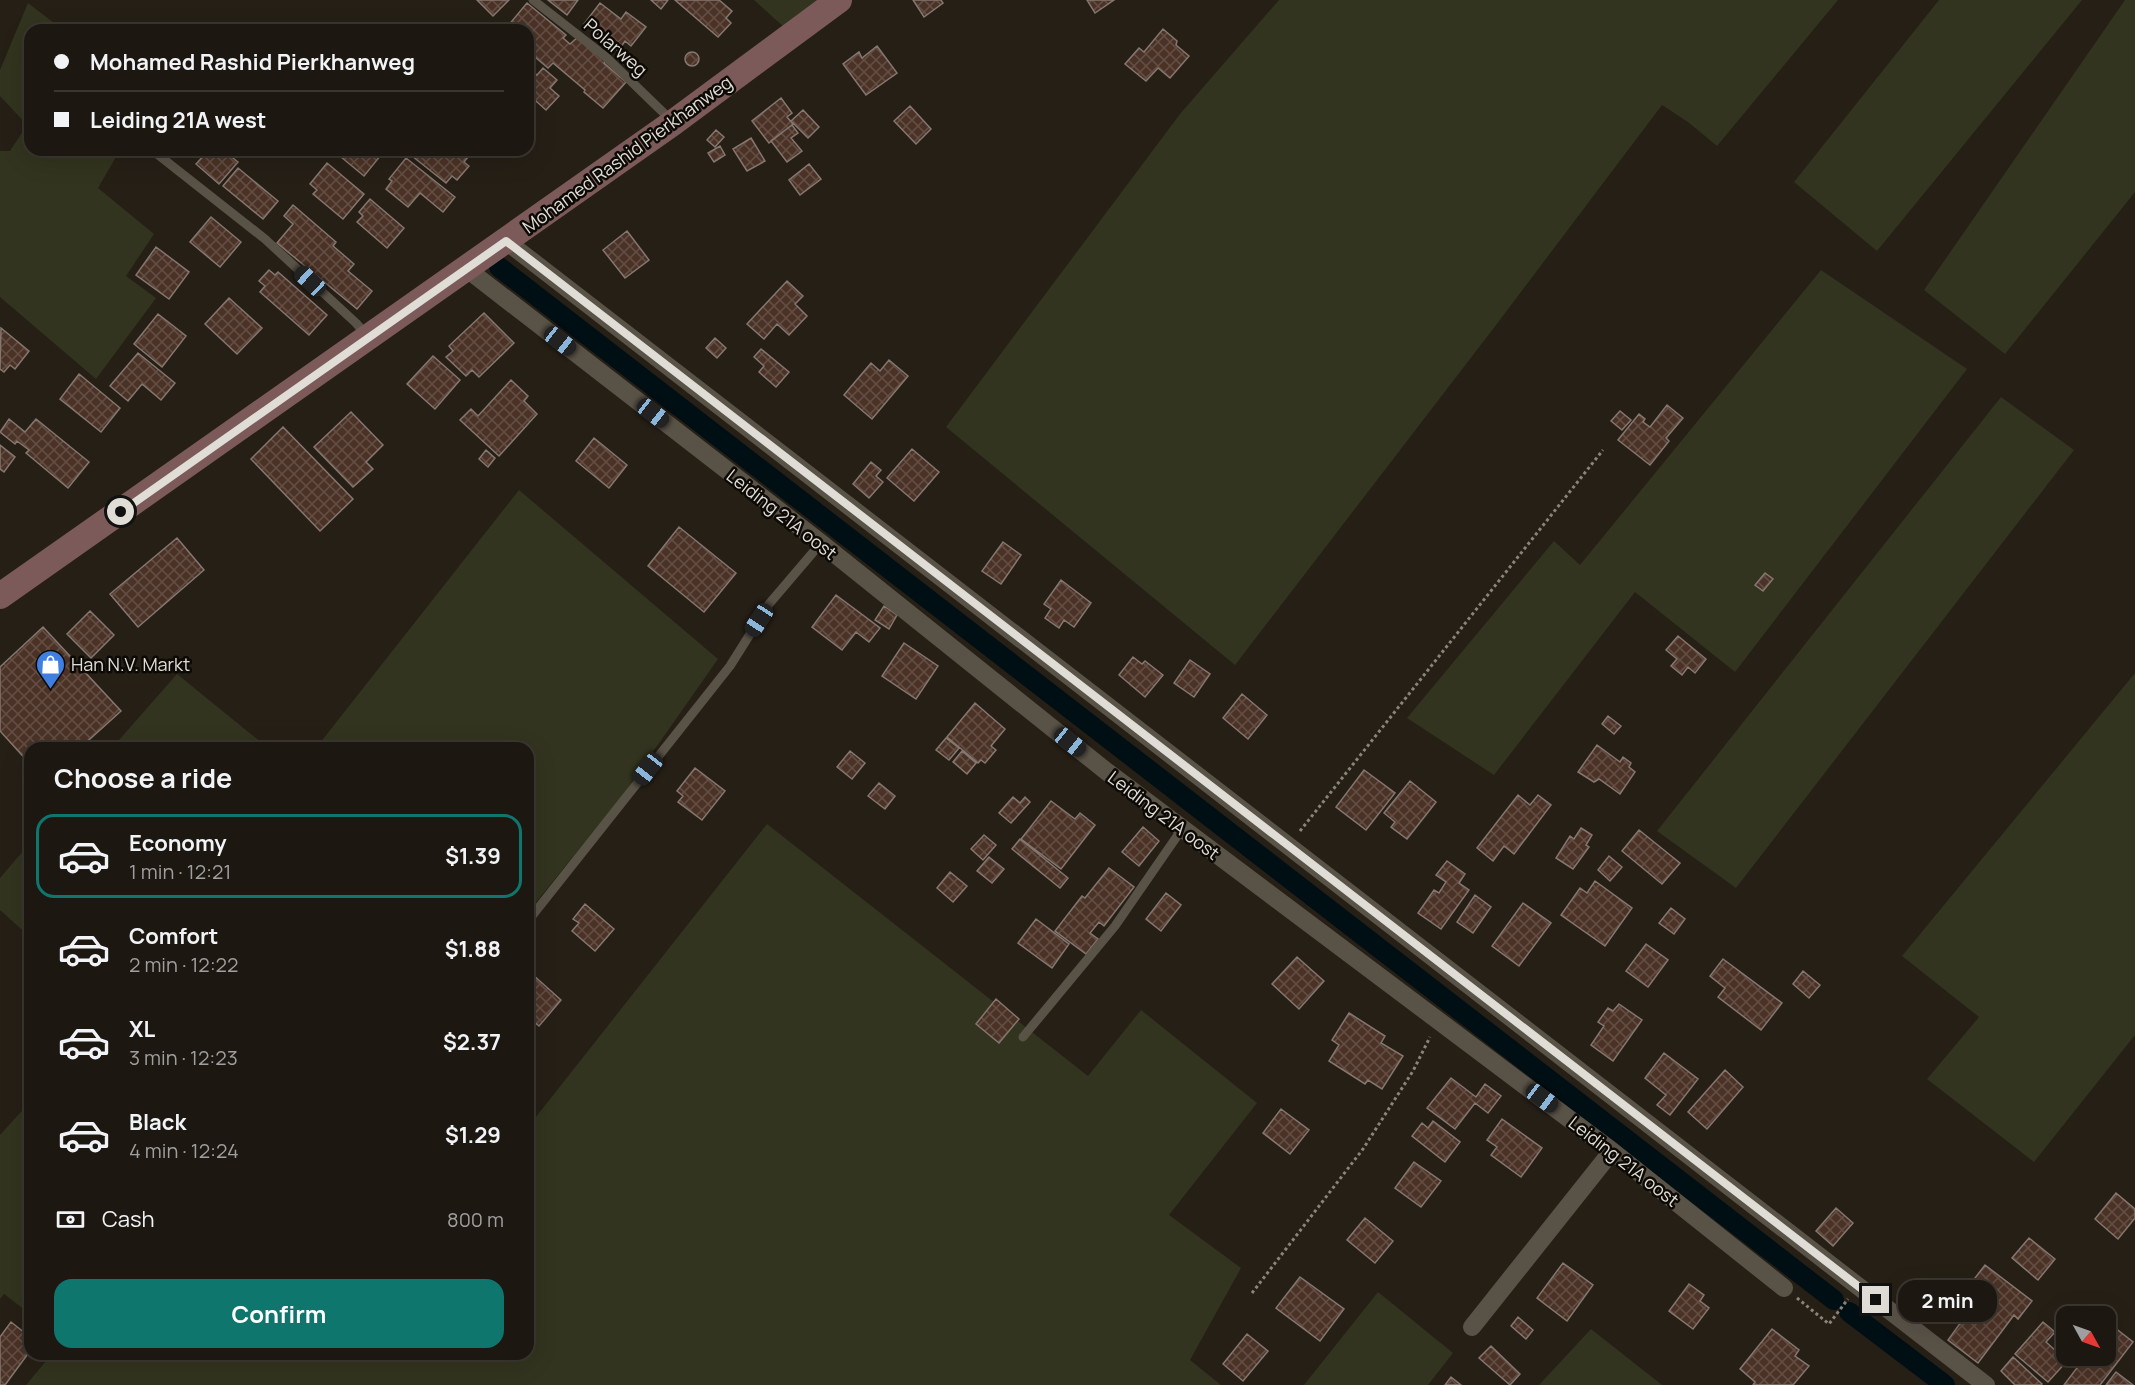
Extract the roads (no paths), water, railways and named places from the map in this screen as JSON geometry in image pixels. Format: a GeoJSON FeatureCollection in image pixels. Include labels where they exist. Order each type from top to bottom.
{"type":"FeatureCollection","features":[{"type":"Feature","properties":{"kind":"street","name":"Mohamed Rashid Pierkhanweg"},"geometry":{"type":"LineString","coordinates":[[2,591],[369,338],[674,123],[839,0]]}},
{"type":"Feature","properties":{"kind":"street"},"geometry":{"type":"LineString","coordinates":[[506,241],[1986,1385]]}},
{"type":"Feature","properties":{"kind":"street","name":"Leiding 21A oost"},"geometry":{"type":"LineString","coordinates":[[467,269],[820,543],[1182,829],[1612,1151],[1784,1288]]}},
{"type":"Feature","properties":{"kind":"street"},"geometry":{"type":"LineString","coordinates":[[1472,1327],[1612,1151]]}},
{"type":"Feature","properties":{"kind":"lane","name":"Polarweg"},"geometry":{"type":"LineString","coordinates":[[533,0],[606,57],[674,123]]}},
{"type":"Feature","properties":{"kind":"lane"},"geometry":{"type":"LineString","coordinates":[[160,156],[265,239],[356,323],[369,338]]}},
{"type":"Feature","properties":{"kind":"lane"},"geometry":{"type":"LineString","coordinates":[[534,913],[730,666],[769,604],[820,543]]}},
{"type":"Feature","properties":{"kind":"lane"},"geometry":{"type":"LineString","coordinates":[[1023,1037],[1115,926],[1182,829]]}},
{"type":"Feature","properties":{"kind":"waterway"},"geometry":{"type":"LineString","coordinates":[[499,267],[1834,1300]]}},
{"type":"Feature","properties":{"kind":"waterway"},"geometry":{"type":"LineString","coordinates":[[1849,1312],[1945,1385]]}},
{"type":"Feature","properties":{"kind":"place","name":"Han N.V. Markt"},"geometry":{"type":"Point","coordinates":[50,690]}}]}
